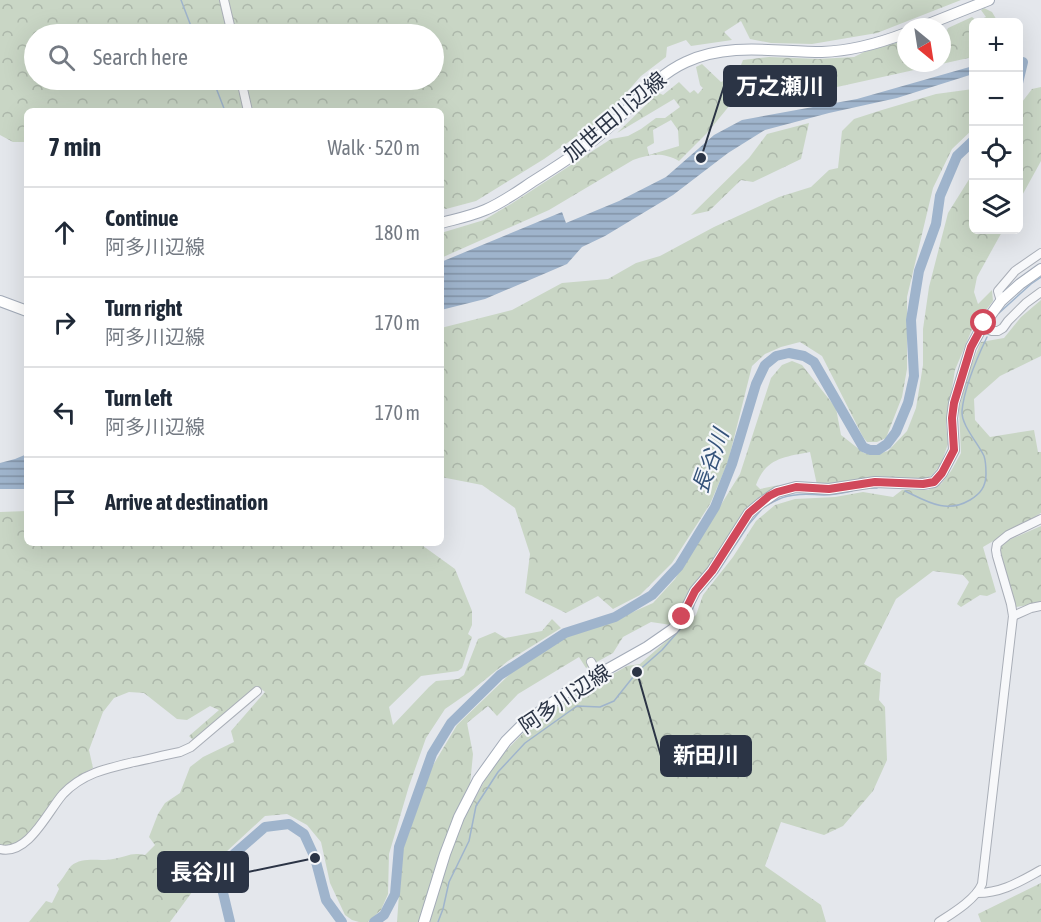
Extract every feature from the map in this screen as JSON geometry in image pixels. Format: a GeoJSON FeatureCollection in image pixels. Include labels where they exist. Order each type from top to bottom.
{"type":"FeatureCollection","features":[{"type":"Feature","properties":{"kind":"main road"},"geometry":{"type":"LineString","coordinates":[[944,18],[989,0]]}},
{"type":"Feature","properties":{"kind":"main road","name":"加世田川辺線"},"geometry":{"type":"LineString","coordinates":[[444,222],[487,210],[563,162],[607,129],[659,77],[685,62],[713,53],[741,49],[824,52],[850,49],[897,36]]}},
{"type":"Feature","properties":{"kind":"main road"},"geometry":{"type":"LineString","coordinates":[[983,325],[1001,301],[1041,269]]}},
{"type":"Feature","properties":{"kind":"main road"},"geometry":{"type":"LineString","coordinates":[[0,301],[24,310]]}},
{"type":"Feature","properties":{"kind":"main road","name":"阿多川辺線"},"geometry":{"type":"LineString","coordinates":[[424,922],[459,817],[478,780],[506,741],[524,723],[567,692],[647,647],[673,629],[695,591],[712,571],[749,513],[769,496],[796,487],[829,489],[875,482],[923,484],[934,482],[942,473],[954,450],[952,418],[954,403],[971,347],[983,325]]}},
{"type":"Feature","properties":{"kind":"street"},"geometry":{"type":"LineString","coordinates":[[224,0],[230,24]]}},
{"type":"Feature","properties":{"kind":"street"},"geometry":{"type":"LineString","coordinates":[[243,90],[247,108]]}},
{"type":"Feature","properties":{"kind":"street"},"geometry":{"type":"LineString","coordinates":[[1001,301],[998,291],[1015,271],[1041,253]]}},
{"type":"Feature","properties":{"kind":"street"},"geometry":{"type":"LineString","coordinates":[[983,325],[992,331],[998,331],[1026,303],[1041,292]]}},
{"type":"Feature","properties":{"kind":"street"},"geometry":{"type":"LineString","coordinates":[[939,922],[977,893],[984,873],[1013,616],[997,556],[997,544],[1008,535],[1041,519]]}},
{"type":"Feature","properties":{"kind":"street"},"geometry":{"type":"LineString","coordinates":[[1013,616],[1041,606]]}},
{"type":"Feature","properties":{"kind":"street"},"geometry":{"type":"LineString","coordinates":[[591,662],[598,675]]}},
{"type":"Feature","properties":{"kind":"street"},"geometry":{"type":"LineString","coordinates":[[0,849],[13,849],[32,836],[63,795],[82,778],[101,770],[180,752],[190,747],[257,692]]}},
{"type":"Feature","properties":{"kind":"street"},"geometry":{"type":"LineString","coordinates":[[977,893],[1000,890],[1041,870]]}},
{"type":"Feature","properties":{"kind":"green space"},"geometry":{"type":"Polygon","coordinates":[[[0,0],[961,0],[915,18],[897,18],[897,25],[877,33],[812,44],[771,43],[750,39],[741,21],[724,32],[732,40],[691,46],[686,40],[667,47],[666,57],[641,76],[612,109],[593,125],[544,159],[476,201],[446,209],[444,209],[444,108],[24,108],[24,142],[13,142],[0,135],[0,0]]]}},
{"type":"Feature","properties":{"kind":"green space"},"geometry":{"type":"Polygon","coordinates":[[[984,8],[992,12],[996,18],[984,18],[986,17],[981,10],[984,8]]]}},
{"type":"Feature","properties":{"kind":"green space"},"geometry":{"type":"Polygon","coordinates":[[[969,18],[969,58],[951,62],[951,27],[969,18]]]}},
{"type":"Feature","properties":{"kind":"green space"},"geometry":{"type":"Polygon","coordinates":[[[897,43],[897,72],[905,72],[837,87],[793,75],[770,81],[730,105],[707,133],[679,161],[667,156],[656,155],[633,160],[549,210],[444,257],[444,232],[484,220],[611,139],[628,136],[656,118],[665,118],[680,107],[674,99],[617,133],[651,100],[649,96],[655,91],[663,95],[679,82],[690,93],[694,90],[698,94],[703,88],[700,85],[696,67],[702,64],[721,82],[737,75],[743,60],[769,57],[819,59],[854,57],[897,43]],[[671,120],[653,130],[654,143],[647,147],[649,155],[679,146],[678,130],[671,120]]]}},
{"type":"Feature","properties":{"kind":"green space"},"geometry":{"type":"Polygon","coordinates":[[[1041,87],[1041,161],[1023,194],[1023,101],[1032,89],[1041,87]]]}},
{"type":"Feature","properties":{"kind":"green space"},"geometry":{"type":"Polygon","coordinates":[[[969,90],[969,133],[952,149],[933,188],[907,297],[907,369],[902,397],[886,438],[877,442],[867,442],[863,437],[822,356],[800,342],[781,347],[765,354],[752,366],[728,462],[710,504],[672,563],[640,595],[613,609],[598,596],[566,613],[525,593],[530,554],[515,508],[482,485],[444,478],[444,327],[512,310],[562,283],[608,279],[636,263],[660,256],[714,227],[779,197],[811,187],[829,170],[838,168],[842,131],[854,119],[936,94],[969,90]]]}},
{"type":"Feature","properties":{"kind":"green space"},"geometry":{"type":"Polygon","coordinates":[[[809,123],[801,159],[753,182],[741,180],[709,211],[691,215],[749,158],[767,134],[809,123]]]}},
{"type":"Feature","properties":{"kind":"green space"},"geometry":{"type":"Polygon","coordinates":[[[969,179],[969,234],[1001,234],[977,277],[974,292],[978,304],[992,290],[993,301],[973,327],[955,370],[946,424],[948,444],[941,464],[932,475],[922,481],[817,485],[810,452],[777,460],[765,469],[756,485],[760,489],[779,485],[746,508],[671,625],[651,622],[623,637],[613,653],[586,668],[579,657],[518,694],[497,716],[488,706],[467,723],[473,754],[470,785],[419,922],[397,922],[402,852],[432,767],[457,725],[511,673],[564,638],[615,620],[653,603],[675,579],[740,474],[771,378],[782,365],[792,361],[802,365],[836,408],[841,435],[864,453],[874,455],[888,451],[907,431],[916,408],[923,365],[923,329],[929,287],[948,213],[969,179]]]}},
{"type":"Feature","properties":{"kind":"green space"},"geometry":{"type":"Polygon","coordinates":[[[1041,300],[1041,356],[1000,376],[974,399],[975,420],[990,437],[1034,430],[1038,452],[1041,452],[1041,513],[983,547],[996,592],[987,596],[980,595],[961,607],[957,604],[969,582],[963,575],[933,571],[896,599],[864,664],[881,673],[879,700],[885,707],[887,760],[873,791],[843,826],[824,835],[781,822],[765,866],[821,905],[826,922],[430,922],[446,861],[459,828],[485,780],[503,754],[527,729],[569,699],[627,666],[640,664],[696,615],[703,595],[733,557],[756,521],[775,505],[795,499],[835,497],[863,492],[893,497],[902,490],[928,490],[941,484],[961,453],[959,409],[968,373],[981,342],[1004,338],[1021,317],[1041,300]]]}},
{"type":"Feature","properties":{"kind":"green space"},"geometry":{"type":"Polygon","coordinates":[[[24,511],[24,546],[423,546],[455,569],[472,611],[472,625],[468,634],[472,637],[462,668],[458,671],[421,676],[389,707],[393,725],[436,681],[458,679],[464,675],[478,639],[495,632],[505,638],[542,631],[552,619],[561,628],[508,661],[445,709],[426,738],[409,786],[389,854],[388,894],[381,910],[368,922],[352,920],[345,915],[330,883],[321,842],[307,825],[287,814],[265,816],[212,865],[170,922],[29,922],[46,901],[52,903],[59,889],[57,885],[71,866],[76,863],[86,860],[108,860],[132,854],[145,855],[155,845],[149,837],[158,814],[165,803],[180,793],[190,767],[203,757],[234,742],[231,731],[265,692],[260,688],[250,694],[194,741],[189,736],[219,710],[210,706],[187,720],[177,719],[144,693],[129,692],[114,698],[103,712],[89,750],[93,768],[65,789],[29,835],[12,847],[0,845],[0,512],[24,511]]]}},
{"type":"Feature","properties":{"kind":"green space"},"geometry":{"type":"Polygon","coordinates":[[[1041,526],[1041,603],[1016,607],[1000,553],[1002,543],[1041,526]]]}},
{"type":"Feature","properties":{"kind":"green space"},"geometry":{"type":"Polygon","coordinates":[[[1041,883],[1041,922],[981,922],[978,914],[1041,883]]]}},
{"type":"Feature","properties":{"kind":"water"},"geometry":{"type":"Polygon","coordinates":[[[969,67],[969,75],[897,98],[765,130],[728,153],[673,195],[605,236],[582,247],[567,264],[485,299],[444,309],[444,261],[562,212],[566,223],[619,201],[666,177],[714,135],[742,120],[857,99],[969,67]]]}},
{"type":"Feature","properties":{"kind":"water"},"geometry":{"type":"Polygon","coordinates":[[[24,455],[24,489],[0,489],[0,463],[24,455]]]}},
{"type":"Feature","properties":{"kind":"waterway"},"geometry":{"type":"LineString","coordinates":[[181,0],[190,24]]}},
{"type":"Feature","properties":{"kind":"waterway"},"geometry":{"type":"LineString","coordinates":[[217,90],[224,108]]}},
{"type":"Feature","properties":{"kind":"waterway","name":"長谷川"},"geometry":{"type":"LineString","coordinates":[[374,922],[384,915],[395,894],[399,847],[432,754],[451,723],[500,675],[565,633],[615,617],[652,595],[679,566],[715,507],[732,464],[756,384],[765,365],[776,356],[789,353],[804,356],[814,362],[863,447],[878,450],[887,444],[896,432],[908,403],[914,376],[911,320],[919,271],[936,224],[940,196],[957,156],[969,145]]}},
{"type":"Feature","properties":{"kind":"waterway"},"geometry":{"type":"LineString","coordinates":[[999,313],[1041,277]]}},
{"type":"Feature","properties":{"kind":"waterway"},"geometry":{"type":"LineString","coordinates":[[905,491],[937,505],[953,506],[970,500],[984,486],[985,458],[967,428],[962,411],[968,383],[987,337]]}},
{"type":"Feature","properties":{"kind":"waterway"},"geometry":{"type":"LineString","coordinates":[[871,488],[877,488]]}},
{"type":"Feature","properties":{"kind":"waterway"},"geometry":{"type":"LineString","coordinates":[[764,507],[788,496],[831,495],[852,491]]}},
{"type":"Feature","properties":{"kind":"waterway"},"geometry":{"type":"LineString","coordinates":[[717,573],[749,524],[761,510]]}},
{"type":"Feature","properties":{"kind":"waterway"},"geometry":{"type":"LineString","coordinates":[[438,922],[449,882],[469,841],[476,806],[498,772],[525,743],[577,706],[600,707],[614,701],[637,672],[662,650],[689,619],[694,605]]}},
{"type":"Feature","properties":{"kind":"waterway","name":"長谷川"},"geometry":{"type":"LineString","coordinates":[[230,922],[220,880],[234,854],[265,827],[289,824],[304,834],[315,858],[326,900],[342,922]]}},
{"type":"Feature","properties":{"kind":"place","name":"万之瀬川"},"geometry":{"type":"Point","coordinates":[701,158]}},
{"type":"Feature","properties":{"kind":"place","name":"新田川"},"geometry":{"type":"Point","coordinates":[637,672]}},
{"type":"Feature","properties":{"kind":"place","name":"長谷川"},"geometry":{"type":"Point","coordinates":[315,858]}},
{"type":"Feature","properties":{"kind":"route"},"geometry":{"type":"LineString","coordinates":[[682,617],[695,591],[712,571],[749,513],[769,496],[784,489],[796,487],[829,489],[875,482],[923,484],[934,482],[942,473],[954,450],[952,418],[954,403],[971,347],[984,323]]}}]}
